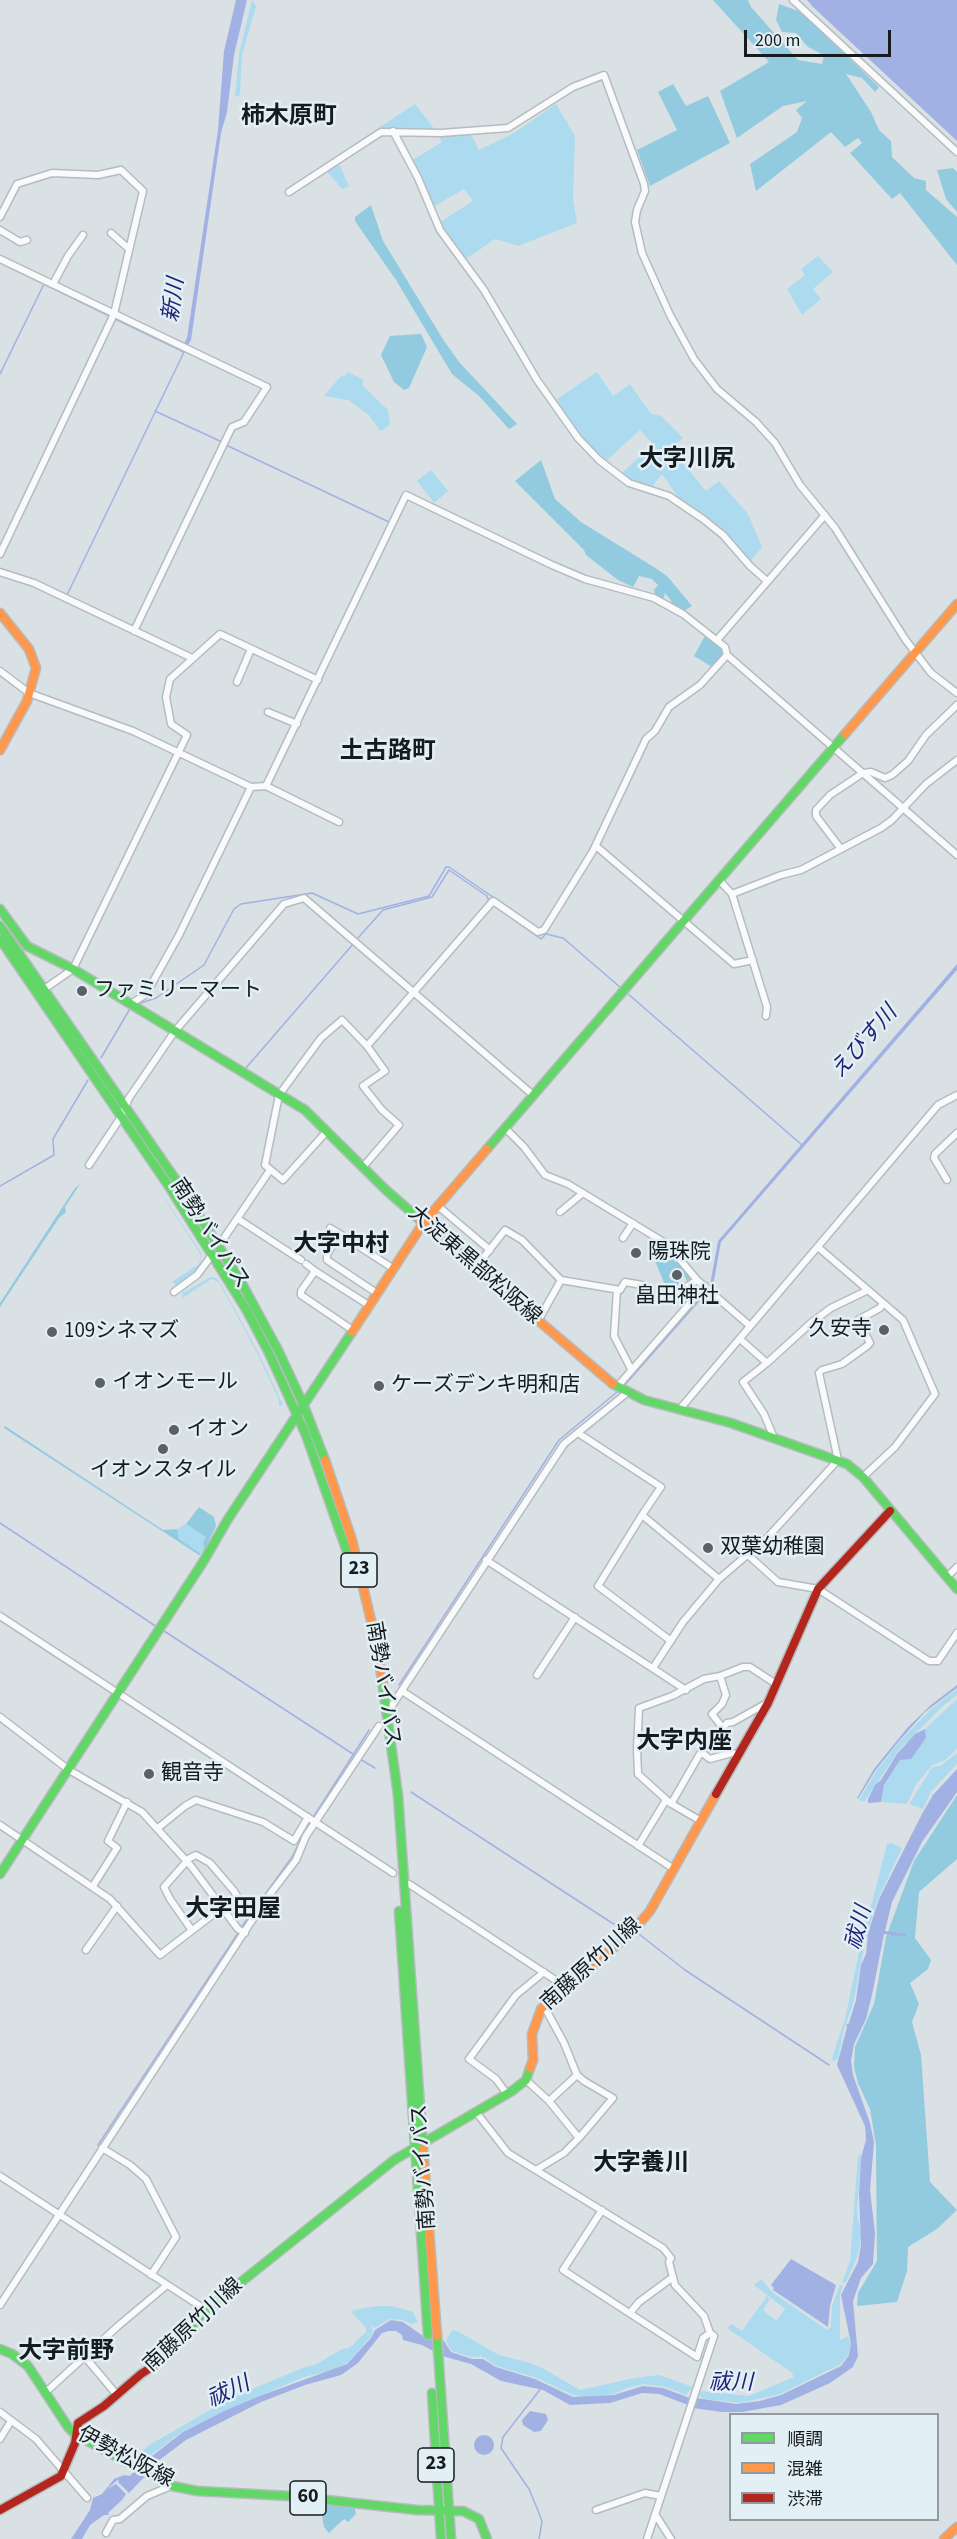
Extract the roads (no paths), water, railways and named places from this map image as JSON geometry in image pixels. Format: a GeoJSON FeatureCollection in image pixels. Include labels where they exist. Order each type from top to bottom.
{"type":"FeatureCollection","features":[{"type":"Feature","properties":{"kind":"main road"},"geometry":{"type":"LineString","coordinates":[[0,1874],[69,1770],[228,1519],[424,1222],[957,604]]}},
{"type":"Feature","properties":{"kind":"main road"},"geometry":{"type":"LineString","coordinates":[[0,613],[34,657],[36,673],[27,702],[0,750]]}},
{"type":"Feature","properties":{"kind":"main road","name":"大淀東黒部松阪線"},"geometry":{"type":"LineString","coordinates":[[0,909],[27,946],[73,969],[305,1110],[424,1222],[617,1387],[679,1410],[731,1423],[838,1460],[863,1477],[957,1590]]}},
{"type":"Feature","properties":{"kind":"main road","name":"南勢バイパス"},"geometry":{"type":"LineString","coordinates":[[0,926],[219,1246],[267,1328],[304,1406],[332,1478],[352,1540],[383,1676],[398,1796],[423,2142],[430,2307]]}},
{"type":"Feature","properties":{"kind":"main road","name":"南勢バイパス"},"geometry":{"type":"LineString","coordinates":[[0,939],[213,1254],[261,1338],[297,1416],[345,1544],[364,1615],[377,1682],[387,1758],[396,1856],[415,2148],[436,2392],[444,2512],[441,2539]]}},
{"type":"Feature","properties":{"kind":"main road","name":"南藤原竹川線"},"geometry":{"type":"LineString","coordinates":[[64,2473],[75,2443],[76,2426],[81,2419],[104,2406],[141,2374],[163,2360],[206,2310],[368,2179],[423,2142],[507,2094],[526,2080],[534,2060],[532,2034],[534,2024],[544,2007],[634,1930],[650,1911],[768,1702],[818,1588],[890,1511]]}},
{"type":"Feature","properties":{"kind":"main road","name":"伊勢松阪線"},"geometry":{"type":"LineString","coordinates":[[0,2349],[24,2362],[68,2427],[76,2434],[172,2486],[196,2491],[290,2496],[444,2512],[463,2511],[476,2516],[482,2523],[487,2539]]}},
{"type":"Feature","properties":{"kind":"main road"},"geometry":{"type":"LineString","coordinates":[[0,2510],[59,2478],[64,2473]]}},
{"type":"Feature","properties":{"kind":"main road","name":"南勢バイパス"},"geometry":{"type":"LineString","coordinates":[[444,2512],[451,2539]]}},
{"type":"Feature","properties":{"kind":"main road"},"geometry":{"type":"LineString","coordinates":[[944,2539],[957,2527]]}},
{"type":"Feature","properties":{"kind":"street"},"geometry":{"type":"LineString","coordinates":[[793,0],[957,152]]}},
{"type":"Feature","properties":{"kind":"street"},"geometry":{"type":"LineString","coordinates":[[289,192],[381,132],[441,133],[508,128],[573,87],[604,75],[644,184],[645,191],[635,222],[637,237],[670,315],[709,381],[765,430],[800,485],[825,515],[890,617],[931,673],[957,693]]}},
{"type":"Feature","properties":{"kind":"street"},"geometry":{"type":"LineString","coordinates":[[393,131],[418,178],[440,230],[484,290],[504,321],[525,361],[578,438],[599,460],[629,483],[669,496],[703,519],[723,535],[750,566],[767,581]]}},
{"type":"Feature","properties":{"kind":"street"},"geometry":{"type":"LineString","coordinates":[[0,217],[17,184],[52,173],[98,175],[121,170],[143,191],[114,316],[0,554]]}},
{"type":"Feature","properties":{"kind":"street"},"geometry":{"type":"LineString","coordinates":[[0,230],[20,242],[27,240]]}},
{"type":"Feature","properties":{"kind":"street"},"geometry":{"type":"LineString","coordinates":[[111,233],[129,249]]}},
{"type":"Feature","properties":{"kind":"street"},"geometry":{"type":"LineString","coordinates":[[53,284],[68,256],[83,235]]}},
{"type":"Feature","properties":{"kind":"street"},"geometry":{"type":"LineString","coordinates":[[0,259],[114,316],[267,387],[244,422],[232,427],[134,631]]}},
{"type":"Feature","properties":{"kind":"street"},"geometry":{"type":"LineString","coordinates":[[266,786],[406,495],[585,579],[635,592],[672,607],[717,640],[725,647],[727,655],[957,855]]}},
{"type":"Feature","properties":{"kind":"street"},"geometry":{"type":"LineString","coordinates":[[717,640],[825,515]]}},
{"type":"Feature","properties":{"kind":"street"},"geometry":{"type":"LineString","coordinates":[[0,572],[34,583],[192,658]]}},
{"type":"Feature","properties":{"kind":"street"},"geometry":{"type":"LineString","coordinates":[[37,994],[73,969],[187,735],[171,724],[166,697],[170,679],[220,634],[318,680]]}},
{"type":"Feature","properties":{"kind":"street"},"geometry":{"type":"LineString","coordinates":[[237,682],[251,650]]}},
{"type":"Feature","properties":{"kind":"street"},"geometry":{"type":"LineString","coordinates":[[367,1046],[491,904],[535,931],[543,931],[596,846],[605,819],[618,801],[646,739],[655,731],[669,707],[700,685],[727,655]]}},
{"type":"Feature","properties":{"kind":"street"},"geometry":{"type":"LineString","coordinates":[[0,671],[29,693],[133,731],[251,788],[266,786],[339,822]]}},
{"type":"Feature","properties":{"kind":"street"},"geometry":{"type":"LineString","coordinates":[[841,849],[816,816],[816,810],[830,795],[863,773],[871,772],[885,778],[892,775],[908,761],[926,735],[957,705]]}},
{"type":"Feature","properties":{"kind":"street"},"geometry":{"type":"LineString","coordinates":[[268,712],[297,724]]}},
{"type":"Feature","properties":{"kind":"street"},"geometry":{"type":"LineString","coordinates":[[732,894],[781,875],[801,870],[881,828],[892,820],[926,784],[957,760]]}},
{"type":"Feature","properties":{"kind":"street"},"geometry":{"type":"LineString","coordinates":[[229,777],[233,769]]}},
{"type":"Feature","properties":{"kind":"street"},"geometry":{"type":"LineString","coordinates":[[133,1005],[146,994],[179,935],[251,788]]}},
{"type":"Feature","properties":{"kind":"street"},"geometry":{"type":"LineString","coordinates":[[596,846],[734,964],[753,960]]}},
{"type":"Feature","properties":{"kind":"street"},"geometry":{"type":"LineString","coordinates":[[719,880],[732,894],[767,1007],[766,1016]]}},
{"type":"Feature","properties":{"kind":"street"},"geometry":{"type":"LineString","coordinates":[[89,1166],[175,1031],[284,904],[306,899],[533,1095]]}},
{"type":"Feature","properties":{"kind":"street"},"geometry":{"type":"LineString","coordinates":[[327,1131],[283,1180],[266,1166],[279,1095],[321,1038],[342,1020],[367,1046],[386,1071],[363,1086],[382,1110],[399,1125],[363,1167]]}},
{"type":"Feature","properties":{"kind":"street"},"geometry":{"type":"LineString","coordinates":[[679,1410],[819,1248],[938,1105],[957,1095]]}},
{"type":"Feature","properties":{"kind":"street"},"geometry":{"type":"LineString","coordinates":[[505,1128],[524,1147],[542,1173],[583,1193],[670,1246],[697,1280],[750,1326]]}},
{"type":"Feature","properties":{"kind":"street"},"geometry":{"type":"LineString","coordinates":[[947,1180],[934,1158],[935,1154],[957,1133]]}},
{"type":"Feature","properties":{"kind":"street"},"geometry":{"type":"LineString","coordinates":[[174,1292],[197,1275],[270,1170]]}},
{"type":"Feature","properties":{"kind":"street"},"geometry":{"type":"LineString","coordinates":[[560,1212],[583,1193]]}},
{"type":"Feature","properties":{"kind":"street"},"geometry":{"type":"LineString","coordinates":[[438,1206],[490,1250]]}},
{"type":"Feature","properties":{"kind":"street"},"geometry":{"type":"LineString","coordinates":[[238,1218],[370,1306]]}},
{"type":"Feature","properties":{"kind":"street"},"geometry":{"type":"LineString","coordinates":[[623,1238],[633,1223]]}},
{"type":"Feature","properties":{"kind":"street"},"geometry":{"type":"LineString","coordinates":[[330,1228],[394,1269]]}},
{"type":"Feature","properties":{"kind":"street"},"geometry":{"type":"LineString","coordinates":[[476,1267],[505,1230],[522,1240],[561,1280],[617,1290],[620,1290],[626,1282],[642,1285],[647,1297],[656,1298],[683,1289],[697,1280]]}},
{"type":"Feature","properties":{"kind":"street"},"geometry":{"type":"LineString","coordinates":[[340,1234],[326,1259],[378,1294]]}},
{"type":"Feature","properties":{"kind":"street"},"geometry":{"type":"LineString","coordinates":[[819,1248],[903,1320],[935,1394],[895,1447],[863,1477]]}},
{"type":"Feature","properties":{"kind":"street"},"geometry":{"type":"LineString","coordinates":[[315,1271],[301,1291],[301,1295],[354,1331]]}},
{"type":"Feature","properties":{"kind":"street"},"geometry":{"type":"LineString","coordinates":[[538,1321],[561,1280]]}},
{"type":"Feature","properties":{"kind":"street"},"geometry":{"type":"LineString","coordinates":[[617,1387],[707,1288]]}},
{"type":"Feature","properties":{"kind":"street"},"geometry":{"type":"LineString","coordinates":[[617,1290],[614,1336],[631,1369]]}},
{"type":"Feature","properties":{"kind":"street"},"geometry":{"type":"LineString","coordinates":[[774,1438],[764,1414],[743,1382],[831,1308],[868,1290]]}},
{"type":"Feature","properties":{"kind":"street"},"geometry":{"type":"LineString","coordinates":[[653,1668],[683,1622],[719,1579],[767,1538],[838,1460],[819,1373],[842,1364],[867,1346],[870,1342],[858,1320],[880,1308],[883,1303]]}},
{"type":"Feature","properties":{"kind":"street"},"geometry":{"type":"LineString","coordinates":[[740,1339],[767,1363]]}},
{"type":"Feature","properties":{"kind":"street"},"geometry":{"type":"LineString","coordinates":[[391,1707],[564,1444],[628,1392]]}},
{"type":"Feature","properties":{"kind":"street"},"geometry":{"type":"LineString","coordinates":[[578,1433],[661,1487],[598,1586],[671,1641]]}},
{"type":"Feature","properties":{"kind":"street"},"geometry":{"type":"LineString","coordinates":[[642,1515],[719,1579]]}},
{"type":"Feature","properties":{"kind":"street"},"geometry":{"type":"LineString","coordinates":[[748,1555],[778,1582],[818,1588],[931,1662],[941,1658],[957,1633]]}},
{"type":"Feature","properties":{"kind":"street"},"geometry":{"type":"LineString","coordinates":[[486,1560],[686,1690]]}},
{"type":"Feature","properties":{"kind":"street"},"geometry":{"type":"LineString","coordinates":[[948,1577],[957,1567]]}},
{"type":"Feature","properties":{"kind":"street"},"geometry":{"type":"LineString","coordinates":[[0,1616],[393,1873]]}},
{"type":"Feature","properties":{"kind":"street"},"geometry":{"type":"LineString","coordinates":[[537,1675],[574,1617]]}},
{"type":"Feature","properties":{"kind":"street"},"geometry":{"type":"LineString","coordinates":[[701,1821],[669,1802],[638,1774],[638,1711],[642,1706],[686,1690],[704,1679],[737,1669],[750,1667],[776,1684]]}},
{"type":"Feature","properties":{"kind":"street"},"geometry":{"type":"LineString","coordinates":[[720,1676],[726,1695],[722,1704],[712,1714],[722,1727]]}},
{"type":"Feature","properties":{"kind":"street"},"geometry":{"type":"LineString","coordinates":[[402,1691],[674,1869]]}},
{"type":"Feature","properties":{"kind":"street"},"geometry":{"type":"LineString","coordinates":[[638,1846],[700,1752],[722,1727],[768,1702]]}},
{"type":"Feature","properties":{"kind":"street"},"geometry":{"type":"LineString","coordinates":[[0,1717],[69,1770],[127,1802],[158,1828],[187,1860],[221,1908],[241,1931]]}},
{"type":"Feature","properties":{"kind":"street"},"geometry":{"type":"LineString","coordinates":[[158,1828],[196,1800],[263,1822],[294,1841],[312,1820],[380,1726]]}},
{"type":"Feature","properties":{"kind":"street"},"geometry":{"type":"LineString","coordinates":[[700,1752],[710,1759],[732,1753],[738,1755]]}},
{"type":"Feature","properties":{"kind":"street"},"geometry":{"type":"LineString","coordinates":[[93,1886],[117,1848],[108,1841],[127,1802]]}},
{"type":"Feature","properties":{"kind":"street"},"geometry":{"type":"LineString","coordinates":[[0,2305],[241,1931],[296,1860],[312,1820]]}},
{"type":"Feature","properties":{"kind":"street"},"geometry":{"type":"LineString","coordinates":[[0,1825],[93,1886],[117,1906],[160,1955],[237,1896],[210,1863],[196,1855],[187,1860],[164,1887],[191,1929]]}},
{"type":"Feature","properties":{"kind":"street"},"geometry":{"type":"LineString","coordinates":[[409,1884],[566,1987]]}},
{"type":"Feature","properties":{"kind":"street"},"geometry":{"type":"LineString","coordinates":[[86,1950],[117,1906]]}},
{"type":"Feature","properties":{"kind":"street"},"geometry":{"type":"LineString","coordinates":[[507,2094],[496,2079],[469,2059],[516,1995],[544,1972]]}},
{"type":"Feature","properties":{"kind":"street"},"geometry":{"type":"LineString","coordinates":[[536,2170],[564,2153],[613,2098],[584,2081],[577,2074],[564,2043],[544,2007]]}},
{"type":"Feature","properties":{"kind":"street"},"geometry":{"type":"LineString","coordinates":[[549,2101],[577,2074]]}},
{"type":"Feature","properties":{"kind":"street"},"geometry":{"type":"LineString","coordinates":[[526,2080],[549,2101],[579,2138]]}},
{"type":"Feature","properties":{"kind":"street"},"geometry":{"type":"LineString","coordinates":[[476,2112],[504,2150],[658,2244],[671,2258],[669,2262],[675,2285],[704,2316],[710,2333],[714,2336],[647,2539]]}},
{"type":"Feature","properties":{"kind":"street"},"geometry":{"type":"LineString","coordinates":[[102,2148],[130,2165],[146,2179],[176,2237],[151,2275]]}},
{"type":"Feature","properties":{"kind":"street"},"geometry":{"type":"LineString","coordinates":[[0,2175],[206,2310]]}},
{"type":"Feature","properties":{"kind":"street"},"geometry":{"type":"LineString","coordinates":[[602,2210],[563,2270],[697,2357],[703,2338],[710,2333]]}},
{"type":"Feature","properties":{"kind":"street"},"geometry":{"type":"LineString","coordinates":[[630,2313],[639,2302],[673,2277]]}},
{"type":"Feature","properties":{"kind":"street"},"geometry":{"type":"LineString","coordinates":[[46,2392],[167,2285]]}},
{"type":"Feature","properties":{"kind":"street"},"geometry":{"type":"LineString","coordinates":[[86,2357],[117,2395]]}},
{"type":"Feature","properties":{"kind":"street"},"geometry":{"type":"LineString","coordinates":[[0,2412],[27,2430],[87,2498]]}},
{"type":"Feature","properties":{"kind":"street"},"geometry":{"type":"LineString","coordinates":[[0,2439],[11,2421]]}},
{"type":"Feature","properties":{"kind":"street"},"geometry":{"type":"LineString","coordinates":[[106,2533],[113,2520],[120,2519],[147,2496],[172,2486]]}},
{"type":"Feature","properties":{"kind":"street"},"geometry":{"type":"LineString","coordinates":[[596,2510],[645,2493],[662,2496]]}},
{"type":"Feature","properties":{"kind":"street"},"geometry":{"type":"LineString","coordinates":[[655,2514],[671,2539]]}},
{"type":"Feature","properties":{"kind":"waterway","name":"新川"},"geometry":{"type":"LineString","coordinates":[[0,374],[44,284],[109,316]]}},
{"type":"Feature","properties":{"kind":"waterway"},"geometry":{"type":"LineString","coordinates":[[67,595],[184,352],[113,318]]}},
{"type":"Feature","properties":{"kind":"waterway"},"geometry":{"type":"LineString","coordinates":[[155,411],[222,442]]}},
{"type":"Feature","properties":{"kind":"waterway"},"geometry":{"type":"LineString","coordinates":[[226,445],[389,522]]}},
{"type":"Feature","properties":{"kind":"waterway"},"geometry":{"type":"LineString","coordinates":[[80,608],[148,641]]}},
{"type":"Feature","properties":{"kind":"waterway"},"geometry":{"type":"LineString","coordinates":[[138,1004],[156,998],[204,965],[234,909],[241,904],[312,893],[358,914],[429,896],[446,867],[449,867],[541,930]]}},
{"type":"Feature","properties":{"kind":"waterway"},"geometry":{"type":"LineString","coordinates":[[357,939],[383,910],[432,897],[449,870],[487,896],[489,902]]}},
{"type":"Feature","properties":{"kind":"waterway"},"geometry":{"type":"LineString","coordinates":[[493,905],[541,939],[546,934],[563,938],[621,988]]}},
{"type":"Feature","properties":{"kind":"waterway"},"geometry":{"type":"LineString","coordinates":[[245,1069],[354,943]]}},
{"type":"Feature","properties":{"kind":"waterway"},"geometry":{"type":"LineString","coordinates":[[627,993],[802,1145]]}},
{"type":"Feature","properties":{"kind":"waterway"},"geometry":{"type":"LineString","coordinates":[[101,1058],[131,1007]]}},
{"type":"Feature","properties":{"kind":"waterway"},"geometry":{"type":"LineString","coordinates":[[0,1186],[54,1155],[53,1139],[88,1080]]}},
{"type":"Feature","properties":{"kind":"waterway"},"geometry":{"type":"LineString","coordinates":[[399,1685],[559,1440],[617,1392]]}},
{"type":"Feature","properties":{"kind":"waterway"},"geometry":{"type":"LineString","coordinates":[[0,1523],[157,1627]]}},
{"type":"Feature","properties":{"kind":"waterway"},"geometry":{"type":"LineString","coordinates":[[164,1631],[353,1754]]}},
{"type":"Feature","properties":{"kind":"waterway"},"geometry":{"type":"LineString","coordinates":[[312,1819],[369,1730]]}},
{"type":"Feature","properties":{"kind":"waterway"},"geometry":{"type":"LineString","coordinates":[[360,1759],[375,1768]]}},
{"type":"Feature","properties":{"kind":"waterway"},"geometry":{"type":"LineString","coordinates":[[411,1792],[612,1923],[631,1929]]}},
{"type":"Feature","properties":{"kind":"waterway"},"geometry":{"type":"LineString","coordinates":[[240,1929],[292,1857],[309,1823]]}},
{"type":"Feature","properties":{"kind":"waterway"},"geometry":{"type":"LineString","coordinates":[[635,1931],[685,1970],[829,2065]]}},
{"type":"Feature","properties":{"kind":"waterway"},"geometry":{"type":"LineString","coordinates":[[98,2145],[238,1933]]}},
{"type":"Feature","properties":{"kind":"waterway"},"geometry":{"type":"LineString","coordinates":[[539,2539],[542,2522],[529,2489],[501,2448],[503,2437],[542,2387]]}},
{"type":"Feature","properties":{"kind":"place","name":"ファミリーマート"},"geometry":{"type":"Point","coordinates":[82,991]}},
{"type":"Feature","properties":{"kind":"place","name":"陽珠院"},"geometry":{"type":"Point","coordinates":[636,1253]}},
{"type":"Feature","properties":{"kind":"place","name":"畠田神社"},"geometry":{"type":"Point","coordinates":[677,1275]}},
{"type":"Feature","properties":{"kind":"place","name":"久安寺"},"geometry":{"type":"Point","coordinates":[884,1330]}},
{"type":"Feature","properties":{"kind":"place","name":"109シネマズ"},"geometry":{"type":"Point","coordinates":[52,1332]}},
{"type":"Feature","properties":{"kind":"place","name":"イオンモール"},"geometry":{"type":"Point","coordinates":[100,1383]}},
{"type":"Feature","properties":{"kind":"place","name":"ケーズデンキ明和店"},"geometry":{"type":"Point","coordinates":[379,1386]}},
{"type":"Feature","properties":{"kind":"place","name":"イオン"},"geometry":{"type":"Point","coordinates":[174,1430]}},
{"type":"Feature","properties":{"kind":"place","name":"イオンスタイル"},"geometry":{"type":"Point","coordinates":[163,1449]}},
{"type":"Feature","properties":{"kind":"place","name":"双葉幼稚園"},"geometry":{"type":"Point","coordinates":[708,1548]}},
{"type":"Feature","properties":{"kind":"place","name":"観音寺"},"geometry":{"type":"Point","coordinates":[149,1774]}},
{"type":"Feature","properties":{"kind":"district","name":"柿木原町"},"geometry":{"type":"Point","coordinates":[289,118]}},
{"type":"Feature","properties":{"kind":"district","name":"大字川尻"},"geometry":{"type":"Point","coordinates":[687,461]}},
{"type":"Feature","properties":{"kind":"district","name":"土古路町"},"geometry":{"type":"Point","coordinates":[388,753]}},
{"type":"Feature","properties":{"kind":"district","name":"大字中村"},"geometry":{"type":"Point","coordinates":[341,1246]}},
{"type":"Feature","properties":{"kind":"district","name":"大字内座"},"geometry":{"type":"Point","coordinates":[684,1743]}},
{"type":"Feature","properties":{"kind":"district","name":"大字田屋"},"geometry":{"type":"Point","coordinates":[233,1911]}},
{"type":"Feature","properties":{"kind":"district","name":"大字養川"},"geometry":{"type":"Point","coordinates":[641,2165]}},
{"type":"Feature","properties":{"kind":"district","name":"大字前野"},"geometry":{"type":"Point","coordinates":[66,2353]}},
{"type":"Feature","properties":{"kind":"water label","name":"えびす川"},"geometry":{"type":"Point","coordinates":[865,1043]}},
{"type":"Feature","properties":{"kind":"water label","name":"祓川"},"geometry":{"type":"Point","coordinates":[860,1928]}},
{"type":"Feature","properties":{"kind":"water label","name":"祓川"},"geometry":{"type":"Point","coordinates":[731,2384]}},
{"type":"Feature","properties":{"kind":"water label","name":"祓川"},"geometry":{"type":"Point","coordinates":[229,2393]}}]}
